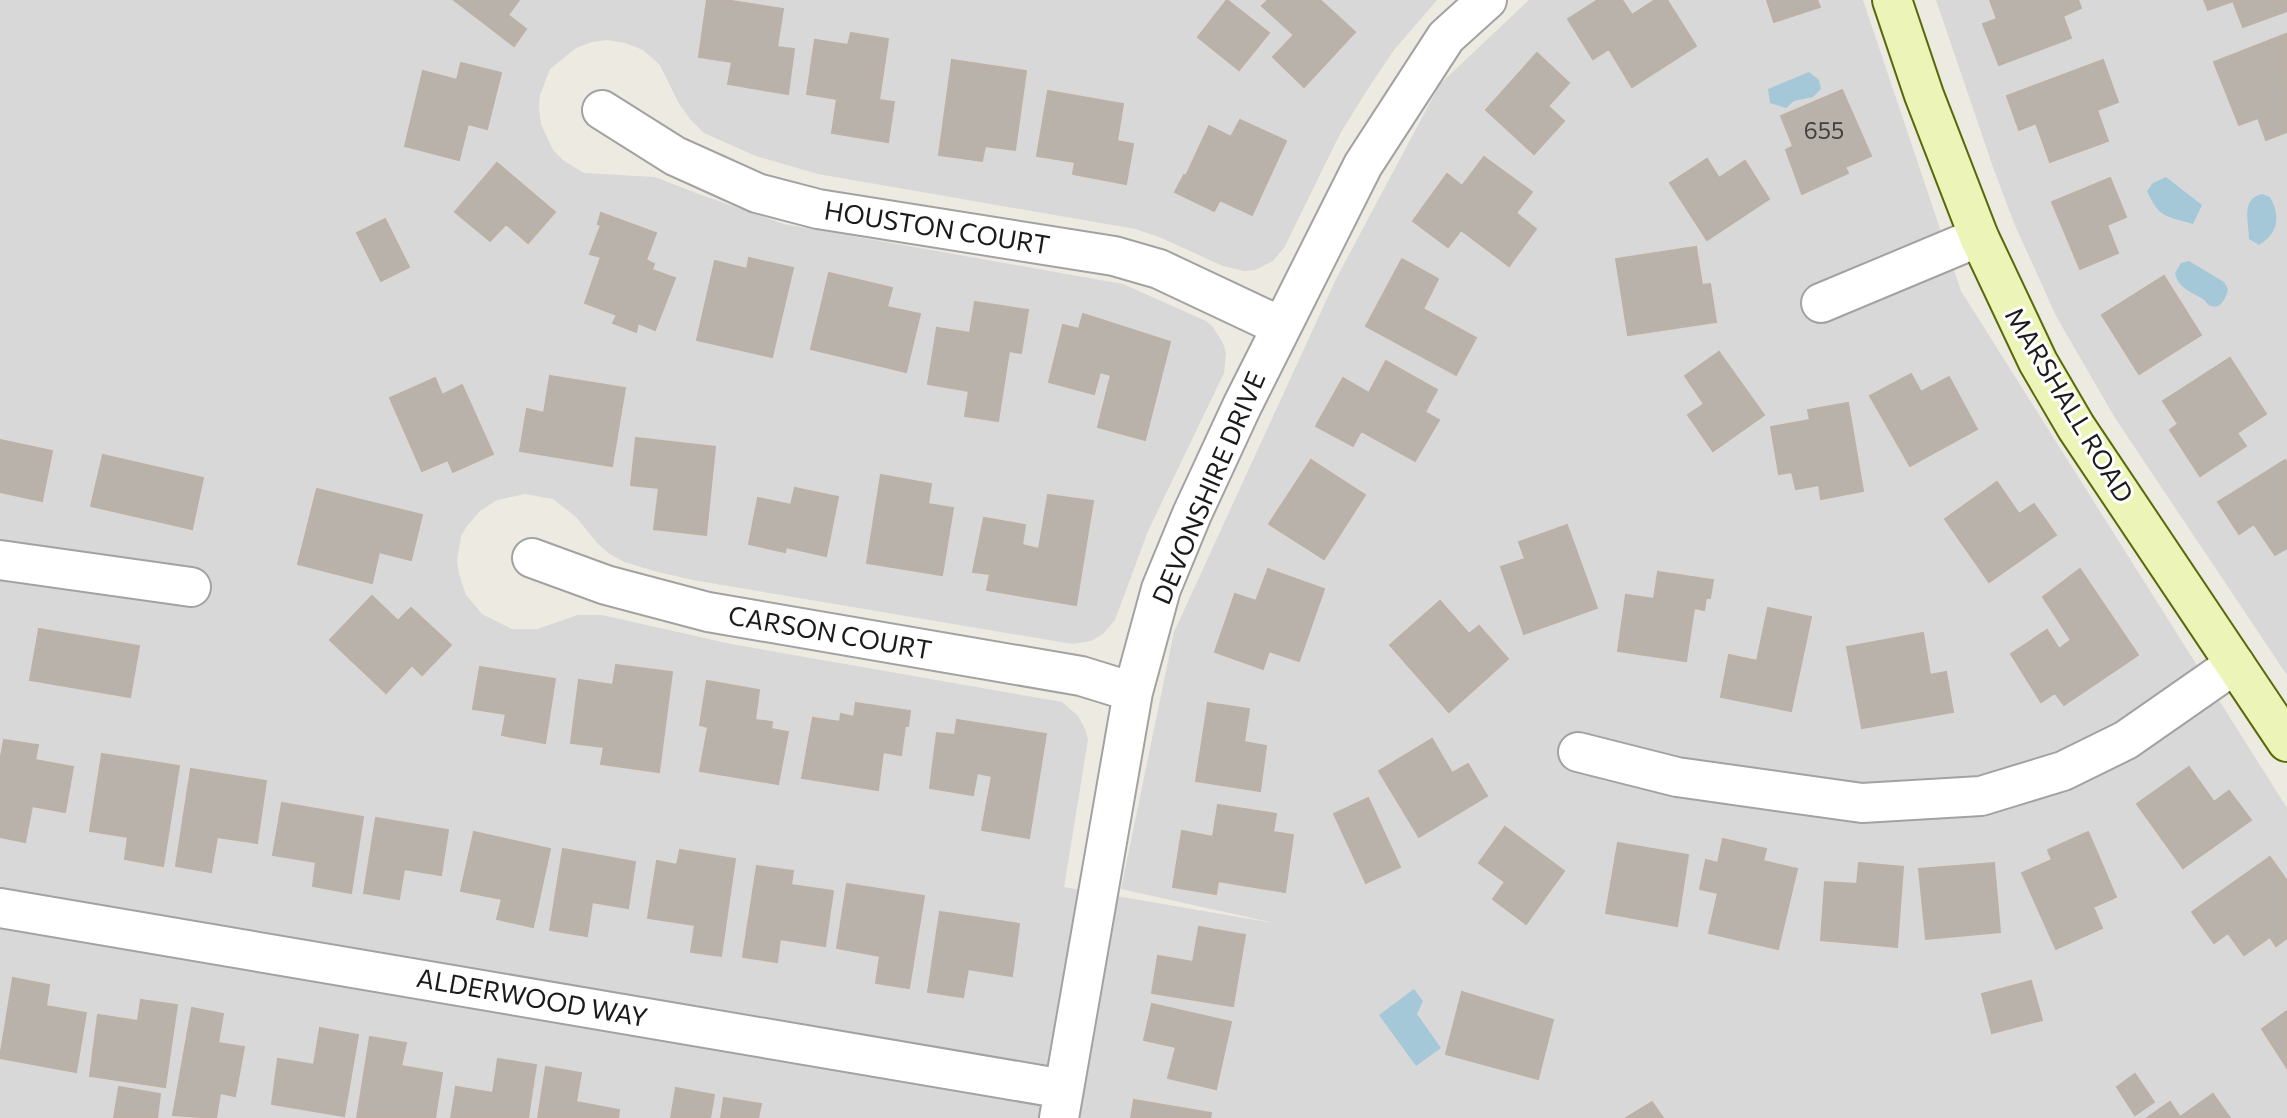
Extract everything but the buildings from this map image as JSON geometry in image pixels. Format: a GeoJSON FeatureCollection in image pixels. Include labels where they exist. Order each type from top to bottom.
{"type":"FeatureCollection","features":[{"type":"Feature","properties":{"kind":"street","name":"DEVONSHIRE DRIVE"},"geometry":{"type":"LineString","coordinates":[[1062,1103],[1133,692],[1161,589],[1192,514],[1280,326],[1363,165],[1446,37],[1487,0]]}},
{"type":"Feature","properties":{"kind":"street","name":"MARSHALL ROAD"},"geometry":{"type":"LineString","coordinates":[[1892,0],[1924,95],[1979,237],[2021,329],[2076,427],[2287,742]]}},
{"type":"Feature","properties":{"kind":"street","name":"HOUSTON COURT"},"geometry":{"type":"LineString","coordinates":[[602,110],[675,156],[757,193],[818,209],[1114,256],[1159,269],[1280,326]]}},
{"type":"Feature","properties":{"kind":"street"},"geometry":{"type":"LineString","coordinates":[[1821,303],[1979,237]]}},
{"type":"Feature","properties":{"kind":"street","name":"CARSON COURT"},"geometry":{"type":"LineString","coordinates":[[532,558],[606,585],[708,612],[1081,676],[1133,692]]}},
{"type":"Feature","properties":{"kind":"street"},"geometry":{"type":"LineString","coordinates":[[0,560],[191,587]]}},
{"type":"Feature","properties":{"kind":"street"},"geometry":{"type":"LineString","coordinates":[[1578,751],[1677,777],[1862,803],[1982,796],[2063,771],[2126,740],[2235,664]]}},
{"type":"Feature","properties":{"kind":"street","name":"ALDERWOOD WAY"},"geometry":{"type":"LineString","coordinates":[[0,908],[1062,1103]]}},
{"type":"Feature","properties":{"kind":"shaded area"},"geometry":{"type":"Polygon","coordinates":[[[0,0],[1437,0],[1394,50],[1340,134],[1284,248],[1273,261],[1255,270],[1244,271],[1223,266],[1135,229],[818,174],[756,156],[704,133],[678,102],[660,65],[643,50],[625,43],[607,40],[592,42],[576,48],[550,69],[540,95],[541,124],[553,150],[584,173],[655,177],[784,224],[1123,284],[1206,321],[1213,327],[1226,353],[1224,373],[1148,531],[1115,620],[1103,634],[1091,641],[1072,644],[658,572],[624,562],[610,554],[576,517],[553,499],[525,494],[497,500],[480,511],[461,536],[457,561],[466,595],[482,614],[512,629],[537,629],[578,615],[602,615],[731,644],[1062,702],[1078,716],[1088,740],[1064,887],[1274,923],[1121,889],[1174,632],[1337,277],[1440,84],[1529,0],[1863,0],[1961,291],[2287,808],[2287,1118],[0,1118],[0,0]]]}},
{"type":"Feature","properties":{"kind":"shaded area"},"geometry":{"type":"Polygon","coordinates":[[[1936,0],[2287,0],[2287,675],[2115,418],[2056,316],[2014,223],[1936,0]]]}},
{"type":"Feature","properties":{"kind":"water"},"geometry":{"type":"Polygon","coordinates":[[[1809,72],[1819,80],[1821,89],[1813,97],[1794,101],[1786,108],[1770,103],[1768,89],[1809,72]]]}},
{"type":"Feature","properties":{"kind":"water"},"geometry":{"type":"Polygon","coordinates":[[[2166,177],[2202,205],[2193,224],[2164,215],[2151,200],[2147,191],[2153,183],[2166,177]]]}},
{"type":"Feature","properties":{"kind":"water"},"geometry":{"type":"Polygon","coordinates":[[[2262,194],[2270,197],[2276,211],[2276,224],[2270,236],[2259,245],[2249,239],[2247,212],[2251,201],[2262,194]]]}},
{"type":"Feature","properties":{"kind":"water"},"geometry":{"type":"Polygon","coordinates":[[[2189,261],[2224,282],[2228,289],[2221,304],[2215,307],[2210,305],[2179,282],[2175,273],[2181,263],[2189,261]]]}},
{"type":"Feature","properties":{"kind":"water"},"geometry":{"type":"Polygon","coordinates":[[[1414,989],[1423,1001],[1417,1014],[1441,1048],[1416,1066],[1379,1015],[1414,989]]]}}]}
